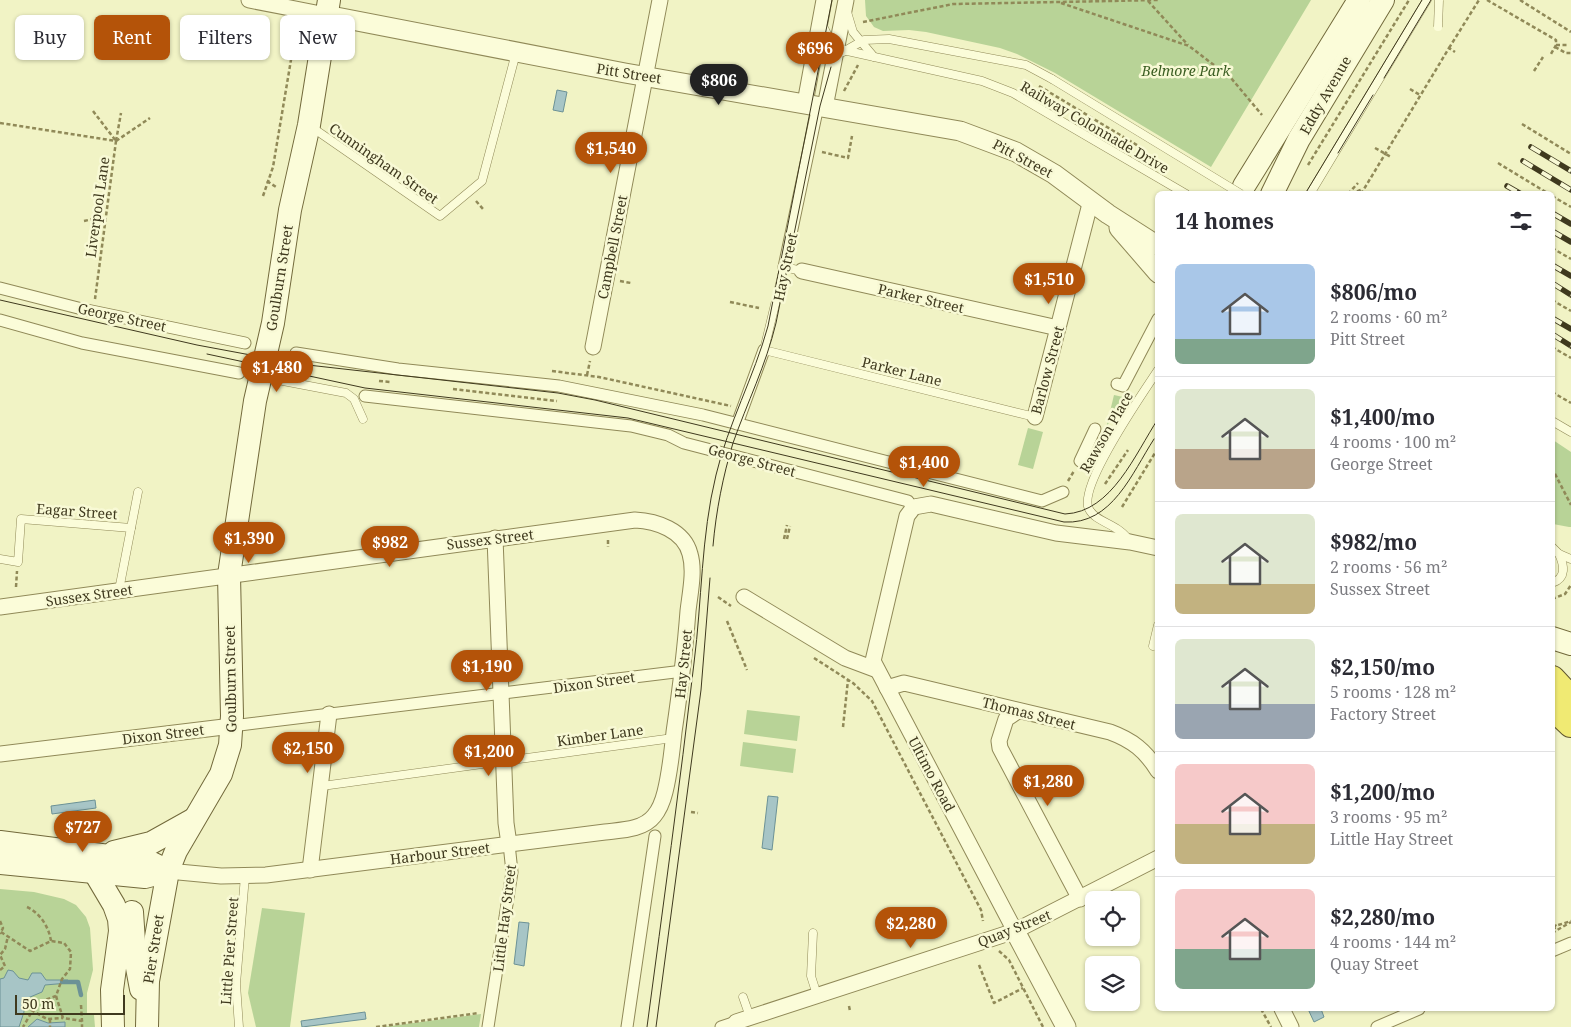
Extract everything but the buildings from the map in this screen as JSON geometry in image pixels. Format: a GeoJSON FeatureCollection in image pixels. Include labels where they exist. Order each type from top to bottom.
{"type":"FeatureCollection","features":[{"type":"Feature","properties":{"kind":"highway"},"geometry":{"type":"LineString","coordinates":[[1555,682],[1571,699]]}},
{"type":"Feature","properties":{"kind":"highway"},"geometry":{"type":"LineString","coordinates":[[1555,709],[1571,724]]}},
{"type":"Feature","properties":{"kind":"main road","name":"Eddy Avenue"},"geometry":{"type":"LineString","coordinates":[[1242,190],[1359,0]]}},
{"type":"Feature","properties":{"kind":"main road","name":"Eddy Avenue"},"geometry":{"type":"LineString","coordinates":[[1273,191],[1299,139],[1383,0]]}},
{"type":"Feature","properties":{"kind":"main road","name":"Goulburn Street"},"geometry":{"type":"LineString","coordinates":[[168,871],[176,851],[221,774],[230,745],[232,726],[229,575],[261,376],[273,323],[290,210],[309,125],[328,8]]}},
{"type":"Feature","properties":{"kind":"main road"},"geometry":{"type":"LineString","coordinates":[[1555,639],[1571,644]]}},
{"type":"Feature","properties":{"kind":"main road"},"geometry":{"type":"LineString","coordinates":[[98,864],[151,843],[196,818]]}},
{"type":"Feature","properties":{"kind":"main road","name":"Harbour Street"},"geometry":{"type":"LineString","coordinates":[[0,842],[98,864]]}},
{"type":"Feature","properties":{"kind":"main road","name":"Harbour Street"},"geometry":{"type":"LineString","coordinates":[[0,863],[98,864],[148,861],[168,871]]}},
{"type":"Feature","properties":{"kind":"main road"},"geometry":{"type":"LineString","coordinates":[[98,864],[119,919],[120,931],[113,974],[112,1027]]}},
{"type":"Feature","properties":{"kind":"main road"},"geometry":{"type":"LineString","coordinates":[[98,864],[118,888],[132,911],[143,980]]}},
{"type":"Feature","properties":{"kind":"main road","name":"Pier Street"},"geometry":{"type":"LineString","coordinates":[[147,1027],[143,980],[168,871]]}},
{"type":"Feature","properties":{"kind":"street","name":"Pitt Street"},"geometry":{"type":"LineString","coordinates":[[249,0],[328,8],[516,53],[960,131],[1016,152],[1091,200],[1108,214],[1153,241],[1155,253]]}},
{"type":"Feature","properties":{"kind":"street","name":"Campbell Street"},"geometry":{"type":"LineString","coordinates":[[593,347],[660,0]]}},
{"type":"Feature","properties":{"kind":"street","name":"Hay Street"},"geometry":{"type":"LineString","coordinates":[[784,267],[816,105],[821,18],[824,0]]}},
{"type":"Feature","properties":{"kind":"street","name":"Hay Street"},"geometry":{"type":"LineString","coordinates":[[816,105],[840,48],[846,0]]}},
{"type":"Feature","properties":{"kind":"street","name":"Barlow Street"},"geometry":{"type":"LineString","coordinates":[[1034,421],[1091,200]]}},
{"type":"Feature","properties":{"kind":"street"},"geometry":{"type":"LineString","coordinates":[[1108,214],[1153,241]]}},
{"type":"Feature","properties":{"kind":"street","name":"Parker Street"},"geometry":{"type":"LineString","coordinates":[[802,272],[1058,328]]}},
{"type":"Feature","properties":{"kind":"street","name":"George Street"},"geometry":{"type":"LineString","coordinates":[[0,288],[82,309],[245,343]]}},
{"type":"Feature","properties":{"kind":"street"},"geometry":{"type":"LineString","coordinates":[[0,320],[82,343],[239,373]]}},
{"type":"Feature","properties":{"kind":"street"},"geometry":{"type":"LineString","coordinates":[[1117,384],[1123,386],[1155,325]]}},
{"type":"Feature","properties":{"kind":"street","name":"Hay Street"},"geometry":{"type":"LineString","coordinates":[[736,424],[764,350]]}},
{"type":"Feature","properties":{"kind":"street"},"geometry":{"type":"LineString","coordinates":[[296,353],[398,369],[559,386],[736,424],[1042,501],[1063,492]]}},
{"type":"Feature","properties":{"kind":"street","name":"George Street"},"geometry":{"type":"LineString","coordinates":[[365,396],[631,426],[668,435],[684,443],[908,501],[912,508]]}},
{"type":"Feature","properties":{"kind":"street"},"geometry":{"type":"LineString","coordinates":[[1080,461],[1095,429]]}},
{"type":"Feature","properties":{"kind":"street"},"geometry":{"type":"LineString","coordinates":[[912,508],[922,504],[934,504],[1056,532],[1155,547]]}},
{"type":"Feature","properties":{"kind":"street","name":"Ultimo Road"},"geometry":{"type":"LineString","coordinates":[[912,508],[904,524],[873,658],[877,670],[1066,1027]]}},
{"type":"Feature","properties":{"kind":"street","name":"Sussex Street"},"geometry":{"type":"LineString","coordinates":[[0,607],[495,538],[644,520],[659,523],[676,534],[688,548],[691,563]]}},
{"type":"Feature","properties":{"kind":"street","name":"Little Hay Street"},"geometry":{"type":"LineString","coordinates":[[488,1027],[512,872],[506,823],[495,538]]}},
{"type":"Feature","properties":{"kind":"street","name":"Hay Street"},"geometry":{"type":"LineString","coordinates":[[670,764],[683,671],[691,563]]}},
{"type":"Feature","properties":{"kind":"street"},"geometry":{"type":"LineString","coordinates":[[744,597],[846,658],[877,670]]}},
{"type":"Feature","properties":{"kind":"street","name":"Dixon Street"},"geometry":{"type":"LineString","coordinates":[[0,754],[683,671]]}},
{"type":"Feature","properties":{"kind":"street","name":"Thomas Street"},"geometry":{"type":"LineString","coordinates":[[887,688],[904,683],[1122,737],[1146,754],[1155,768]]}},
{"type":"Feature","properties":{"kind":"street"},"geometry":{"type":"LineString","coordinates":[[1018,710],[1006,718],[999,741],[1000,748],[1080,899]]}},
{"type":"Feature","properties":{"kind":"street"},"geometry":{"type":"LineString","coordinates":[[310,870],[322,786],[329,714]]}},
{"type":"Feature","properties":{"kind":"street","name":"Harbour Street"},"geometry":{"type":"LineString","coordinates":[[168,871],[245,876],[310,870],[614,831],[645,824],[655,815],[663,799],[670,764]]}},
{"type":"Feature","properties":{"kind":"street"},"geometry":{"type":"LineString","coordinates":[[627,1027],[655,836]]}},
{"type":"Feature","properties":{"kind":"street","name":"Quay Street"},"geometry":{"type":"LineString","coordinates":[[721,1027],[1015,931],[1155,860]]}},
{"type":"Feature","properties":{"kind":"street"},"geometry":{"type":"LineString","coordinates":[[1555,950],[1571,943]]}},
{"type":"Feature","properties":{"kind":"street"},"geometry":{"type":"LineString","coordinates":[[1283,1011],[1291,1027]]}},
{"type":"Feature","properties":{"kind":"street"},"geometry":{"type":"LineString","coordinates":[[1377,1027],[1414,1011]]}},
{"type":"Feature","properties":{"kind":"lane","name":"Railway Colonnade Drive"},"geometry":{"type":"LineString","coordinates":[[846,0],[850,27],[860,42],[874,56]]}},
{"type":"Feature","properties":{"kind":"lane"},"geometry":{"type":"LineString","coordinates":[[1312,191],[1427,0]]}},
{"type":"Feature","properties":{"kind":"lane"},"geometry":{"type":"LineString","coordinates":[[1438,27],[1439,0]]}},
{"type":"Feature","properties":{"kind":"lane"},"geometry":{"type":"LineString","coordinates":[[821,18],[825,32],[840,48],[876,38],[889,39],[1026,65],[1242,190]]}},
{"type":"Feature","properties":{"kind":"lane","name":"Railway Colonnade Drive"},"geometry":{"type":"LineString","coordinates":[[840,48],[909,66],[982,81],[1012,93],[1181,191]]}},
{"type":"Feature","properties":{"kind":"lane","name":"Cunningham Street"},"geometry":{"type":"LineString","coordinates":[[309,125],[440,216],[482,181],[516,53]]}},
{"type":"Feature","properties":{"kind":"lane","name":"Parker Street"},"geometry":{"type":"LineString","coordinates":[[784,267],[802,272]]}},
{"type":"Feature","properties":{"kind":"lane","name":"Hay Street"},"geometry":{"type":"LineString","coordinates":[[764,350],[784,267]]}},
{"type":"Feature","properties":{"kind":"lane","name":"Parker Lane"},"geometry":{"type":"LineString","coordinates":[[764,350],[1034,421]]}},
{"type":"Feature","properties":{"kind":"lane","name":"Rawson Place"},"geometry":{"type":"LineString","coordinates":[[1130,542],[1121,530],[1095,516],[1088,509],[1086,498],[1098,468],[1155,375]]}},
{"type":"Feature","properties":{"kind":"lane"},"geometry":{"type":"LineString","coordinates":[[261,376],[346,393],[354,399],[364,419]]}},
{"type":"Feature","properties":{"kind":"lane"},"geometry":{"type":"LineString","coordinates":[[1555,423],[1571,432]]}},
{"type":"Feature","properties":{"kind":"lane"},"geometry":{"type":"LineString","coordinates":[[119,590],[138,492]]}},
{"type":"Feature","properties":{"kind":"lane","name":"Eagar Street"},"geometry":{"type":"LineString","coordinates":[[18,562],[21,519],[131,528]]}},
{"type":"Feature","properties":{"kind":"lane"},"geometry":{"type":"LineString","coordinates":[[1555,550],[1564,565],[1563,573],[1559,580],[1555,581]]}},
{"type":"Feature","properties":{"kind":"lane"},"geometry":{"type":"LineString","coordinates":[[1559,554],[1571,559]]}},
{"type":"Feature","properties":{"kind":"lane"},"geometry":{"type":"LineString","coordinates":[[0,559],[18,562]]}},
{"type":"Feature","properties":{"kind":"lane"},"geometry":{"type":"LineString","coordinates":[[1153,646],[1155,638]]}},
{"type":"Feature","properties":{"kind":"lane","name":"Kimber Lane"},"geometry":{"type":"LineString","coordinates":[[322,786],[674,738]]}},
{"type":"Feature","properties":{"kind":"lane","name":"Little Pier Street"},"geometry":{"type":"LineString","coordinates":[[239,1027],[236,984],[245,876]]}},
{"type":"Feature","properties":{"kind":"lane"},"geometry":{"type":"LineString","coordinates":[[813,933],[811,976],[817,995]]}},
{"type":"Feature","properties":{"kind":"lane"},"geometry":{"type":"LineString","coordinates":[[743,997],[743,1019]]}},
{"type":"Feature","properties":{"kind":"path"},"geometry":{"type":"LineString","coordinates":[[953,4],[960,0]]}},
{"type":"Feature","properties":{"kind":"path"},"geometry":{"type":"LineString","coordinates":[[1147,0],[1189,46],[1232,78],[1262,114]]}},
{"type":"Feature","properties":{"kind":"path"},"geometry":{"type":"LineString","coordinates":[[863,22],[953,4],[1160,0]]}},
{"type":"Feature","properties":{"kind":"path"},"geometry":{"type":"LineString","coordinates":[[1305,170],[1409,0]]}},
{"type":"Feature","properties":{"kind":"path"},"geometry":{"type":"LineString","coordinates":[[1359,191],[1364,188],[1478,0]]}},
{"type":"Feature","properties":{"kind":"path"},"geometry":{"type":"LineString","coordinates":[[1487,0],[1556,40],[1556,46],[1552,54]]}},
{"type":"Feature","properties":{"kind":"path"},"geometry":{"type":"LineString","coordinates":[[1520,0],[1560,28],[1571,32]]}},
{"type":"Feature","properties":{"kind":"path"},"geometry":{"type":"LineString","coordinates":[[1058,2],[1189,46]]}},
{"type":"Feature","properties":{"kind":"path"},"geometry":{"type":"LineString","coordinates":[[1556,46],[1568,45]]}},
{"type":"Feature","properties":{"kind":"path"},"geometry":{"type":"LineString","coordinates":[[1556,46],[1566,53],[1571,53]]}},
{"type":"Feature","properties":{"kind":"path"},"geometry":{"type":"LineString","coordinates":[[1449,48],[1455,52]]}},
{"type":"Feature","properties":{"kind":"path"},"geometry":{"type":"LineString","coordinates":[[1534,71],[1543,57]]}},
{"type":"Feature","properties":{"kind":"path"},"geometry":{"type":"LineString","coordinates":[[263,196],[273,167],[291,60]]}},
{"type":"Feature","properties":{"kind":"path"},"geometry":{"type":"LineString","coordinates":[[844,90],[859,63]]}},
{"type":"Feature","properties":{"kind":"path"},"geometry":{"type":"LineString","coordinates":[[1410,88],[1420,95]]}},
{"type":"Feature","properties":{"kind":"path"},"geometry":{"type":"LineString","coordinates":[[1046,90],[1149,153]]}},
{"type":"Feature","properties":{"kind":"path"},"geometry":{"type":"LineString","coordinates":[[93,111],[116,142]]}},
{"type":"Feature","properties":{"kind":"path"},"geometry":{"type":"LineString","coordinates":[[116,142],[121,113]]}},
{"type":"Feature","properties":{"kind":"path"},"geometry":{"type":"LineString","coordinates":[[116,142],[150,118]]}},
{"type":"Feature","properties":{"kind":"path","name":"Liverpool Lane"},"geometry":{"type":"LineString","coordinates":[[0,123],[116,142],[94,303]]}},
{"type":"Feature","properties":{"kind":"path"},"geometry":{"type":"LineString","coordinates":[[1522,124],[1571,154]]}},
{"type":"Feature","properties":{"kind":"path"},"geometry":{"type":"LineString","coordinates":[[820,152],[848,158],[852,136]]}},
{"type":"Feature","properties":{"kind":"path"},"geometry":{"type":"LineString","coordinates":[[1375,148],[1391,158]]}},
{"type":"Feature","properties":{"kind":"path"},"geometry":{"type":"LineString","coordinates":[[1498,163],[1544,191]]}},
{"type":"Feature","properties":{"kind":"path"},"geometry":{"type":"LineString","coordinates":[[267,181],[279,190]]}},
{"type":"Feature","properties":{"kind":"path"},"geometry":{"type":"LineString","coordinates":[[1356,191],[1358,183]]}},
{"type":"Feature","properties":{"kind":"path"},"geometry":{"type":"LineString","coordinates":[[1555,197],[1571,207]]}},
{"type":"Feature","properties":{"kind":"path"},"geometry":{"type":"LineString","coordinates":[[84,221],[93,218],[105,220]]}},
{"type":"Feature","properties":{"kind":"path"},"geometry":{"type":"LineString","coordinates":[[1555,250],[1571,259]]}},
{"type":"Feature","properties":{"kind":"path"},"geometry":{"type":"LineString","coordinates":[[618,281],[631,283]]}},
{"type":"Feature","properties":{"kind":"path"},"geometry":{"type":"LineString","coordinates":[[730,302],[759,308]]}},
{"type":"Feature","properties":{"kind":"path"},"geometry":{"type":"LineString","coordinates":[[1555,302],[1571,311]]}},
{"type":"Feature","properties":{"kind":"path"},"geometry":{"type":"LineString","coordinates":[[1555,349],[1571,358]]}},
{"type":"Feature","properties":{"kind":"path"},"geometry":{"type":"LineString","coordinates":[[379,381],[396,383]]}},
{"type":"Feature","properties":{"kind":"path"},"geometry":{"type":"LineString","coordinates":[[446,388],[557,401]]}},
{"type":"Feature","properties":{"kind":"path"},"geometry":{"type":"LineString","coordinates":[[1555,394],[1571,403]]}},
{"type":"Feature","properties":{"kind":"path"},"geometry":{"type":"LineString","coordinates":[[1103,486],[1128,450]]}},
{"type":"Feature","properties":{"kind":"path"},"geometry":{"type":"LineString","coordinates":[[1122,507],[1155,453]]}},
{"type":"Feature","properties":{"kind":"path"},"geometry":{"type":"LineString","coordinates":[[1063,492],[1080,461]]}},
{"type":"Feature","properties":{"kind":"path"},"geometry":{"type":"LineString","coordinates":[[1555,474],[1571,505]]}},
{"type":"Feature","properties":{"kind":"path"},"geometry":{"type":"LineString","coordinates":[[785,539],[789,526]]}},
{"type":"Feature","properties":{"kind":"path"},"geometry":{"type":"LineString","coordinates":[[608,540],[608,547]]}},
{"type":"Feature","properties":{"kind":"path"},"geometry":{"type":"LineString","coordinates":[[16,588],[18,562]]}},
{"type":"Feature","properties":{"kind":"path"},"geometry":{"type":"LineString","coordinates":[[1555,598],[1565,594],[1571,585]]}},
{"type":"Feature","properties":{"kind":"path"},"geometry":{"type":"LineString","coordinates":[[727,621],[747,670]]}},
{"type":"Feature","properties":{"kind":"path","name":"Ultimo Road"},"geometry":{"type":"LineString","coordinates":[[843,728],[848,680],[853,682],[872,701],[980,910],[983,920]]}},
{"type":"Feature","properties":{"kind":"path"},"geometry":{"type":"LineString","coordinates":[[691,812],[698,813]]}},
{"type":"Feature","properties":{"kind":"path"},"geometry":{"type":"LineString","coordinates":[[27,907],[35,912],[49,930],[51,941]]}},
{"type":"Feature","properties":{"kind":"path"},"geometry":{"type":"LineString","coordinates":[[0,921],[4,928],[1,933],[30,950],[51,941],[64,943],[71,952],[70,969],[62,979],[56,996],[63,1018]]}},
{"type":"Feature","properties":{"kind":"path"},"geometry":{"type":"LineString","coordinates":[[1555,927],[1571,922]]}},
{"type":"Feature","properties":{"kind":"path"},"geometry":{"type":"LineString","coordinates":[[1555,927],[1571,922]]}},
{"type":"Feature","properties":{"kind":"path"},"geometry":{"type":"LineString","coordinates":[[0,970],[4,966],[0,955],[5,949],[8,936]]}},
{"type":"Feature","properties":{"kind":"path"},"geometry":{"type":"LineString","coordinates":[[995,949],[1010,960],[1043,1027]]}},
{"type":"Feature","properties":{"kind":"path"},"geometry":{"type":"LineString","coordinates":[[979,965],[994,1003],[1023,987]]}},
{"type":"Feature","properties":{"kind":"path"},"geometry":{"type":"LineString","coordinates":[[23,1027],[31,1010],[37,1003],[56,996]]}},
{"type":"Feature","properties":{"kind":"path"},"geometry":{"type":"LineString","coordinates":[[81,1005],[82,1027]]}},
{"type":"Feature","properties":{"kind":"path"},"geometry":{"type":"LineString","coordinates":[[848,1006],[850,1011]]}},
{"type":"Feature","properties":{"kind":"path"},"geometry":{"type":"LineString","coordinates":[[31,1010],[50,1021],[63,1018],[82,1021]]}},
{"type":"Feature","properties":{"kind":"path"},"geometry":{"type":"LineString","coordinates":[[376,1027],[490,1011]]}},
{"type":"Feature","properties":{"kind":"path"},"geometry":{"type":"LineString","coordinates":[[1262,1011],[1271,1027]]}},
{"type":"Feature","properties":{"kind":"path"},"geometry":{"type":"LineString","coordinates":[[50,1021],[50,1027]]}},
{"type":"Feature","properties":{"kind":"green space","name":"Belmore Park"},"geometry":{"type":"Polygon","coordinates":[[[865,0],[1311,0],[1211,167],[1055,73],[1017,54],[1000,48],[926,32],[909,30],[883,31],[874,27],[866,16],[865,0]]]}},
{"type":"Feature","properties":{"kind":"green space"},"geometry":{"type":"Polygon","coordinates":[[[1114,395],[1123,397],[1106,428],[1114,395]]]}},
{"type":"Feature","properties":{"kind":"green space"},"geometry":{"type":"Polygon","coordinates":[[[1028,428],[1043,432],[1033,469],[1018,465],[1028,428]]]}},
{"type":"Feature","properties":{"kind":"green space"},"geometry":{"type":"Polygon","coordinates":[[[1555,441],[1571,452],[1571,527],[1555,524],[1555,441]]]}},
{"type":"Feature","properties":{"kind":"green space"},"geometry":{"type":"Polygon","coordinates":[[[747,710],[800,716],[797,741],[744,734],[747,710]]]}},
{"type":"Feature","properties":{"kind":"green space"},"geometry":{"type":"Polygon","coordinates":[[[743,742],[796,749],[793,773],[740,766],[743,742]]]}},
{"type":"Feature","properties":{"kind":"green space"},"geometry":{"type":"Polygon","coordinates":[[[0,889],[34,892],[64,899],[76,905],[86,917],[90,928],[93,970],[87,993],[87,1014],[94,1015],[95,1027],[0,1027],[0,889]]]}},
{"type":"Feature","properties":{"kind":"green space"},"geometry":{"type":"Polygon","coordinates":[[[262,908],[305,913],[290,1027],[256,1027],[248,993],[262,908]]]}},
{"type":"Feature","properties":{"kind":"green space"},"geometry":{"type":"Polygon","coordinates":[[[481,1014],[479,1027],[383,1027],[481,1014]]]}},
{"type":"Feature","properties":{"kind":"water"},"geometry":{"type":"Polygon","coordinates":[[[557,90],[567,92],[563,112],[553,110],[557,90]]]}},
{"type":"Feature","properties":{"kind":"water"},"geometry":{"type":"Polygon","coordinates":[[[768,796],[778,797],[772,850],[762,848],[768,796]]]}},
{"type":"Feature","properties":{"kind":"water"},"geometry":{"type":"Polygon","coordinates":[[[95,800],[96,808],[52,814],[51,806],[95,800]]]}},
{"type":"Feature","properties":{"kind":"water"},"geometry":{"type":"Polygon","coordinates":[[[519,922],[529,923],[524,966],[514,964],[519,922]]]}},
{"type":"Feature","properties":{"kind":"water"},"geometry":{"type":"Polygon","coordinates":[[[8,970],[13,971],[19,978],[28,980],[32,973],[41,973],[46,980],[68,980],[68,983],[45,985],[42,992],[23,1000],[24,1012],[19,1027],[0,1027],[0,979],[4,978],[8,970]]]}},
{"type":"Feature","properties":{"kind":"water"},"geometry":{"type":"Polygon","coordinates":[[[1309,1011],[1322,1011],[1324,1017],[1314,1022],[1309,1011]]]}},
{"type":"Feature","properties":{"kind":"water"},"geometry":{"type":"Polygon","coordinates":[[[365,1012],[366,1019],[302,1027],[301,1021],[365,1012]]]}},
{"type":"Feature","properties":{"kind":"water"},"geometry":{"type":"Polygon","coordinates":[[[37,1019],[48,1023],[65,1022],[65,1027],[28,1027],[37,1019]]]}},
{"type":"Feature","properties":{"kind":"waterway"},"geometry":{"type":"LineString","coordinates":[[62,982],[78,982],[81,995]]}},
{"type":"Feature","properties":{"kind":"tram line"},"geometry":{"type":"LineString","coordinates":[[647,1027],[689,709],[707,521],[711,498],[727,437],[756,364],[768,326],[832,0]]}},
{"type":"Feature","properties":{"kind":"tram line"},"geometry":{"type":"LineString","coordinates":[[1307,191],[1422,0]]}},
{"type":"Feature","properties":{"kind":"tram line"},"geometry":{"type":"LineString","coordinates":[[1384,78],[1431,0]]}},
{"type":"Feature","properties":{"kind":"tram line"},"geometry":{"type":"LineString","coordinates":[[713,546],[718,507],[729,455],[767,354],[776,323],[820,106],[831,67]]}},
{"type":"Feature","properties":{"kind":"tram line"},"geometry":{"type":"LineString","coordinates":[[1338,153],[1373,95]]}},
{"type":"Feature","properties":{"kind":"tram line"},"geometry":{"type":"LineString","coordinates":[[0,300],[197,345],[299,364],[558,393],[595,400],[1065,514],[1082,511],[1096,503],[1109,492],[1131,464],[1155,424]]}},
{"type":"Feature","properties":{"kind":"tram line"},"geometry":{"type":"LineString","coordinates":[[207,354],[365,388],[628,418],[1064,522],[1081,521],[1095,515],[1108,506],[1129,481],[1154,439]]}},
{"type":"Feature","properties":{"kind":"tram line"},"geometry":{"type":"LineString","coordinates":[[656,1027],[701,690],[710,578]]}},
{"type":"Feature","properties":{"kind":"railway"},"geometry":{"type":"LineString","coordinates":[[1531,147],[1571,171]]}},
{"type":"Feature","properties":{"kind":"railway"},"geometry":{"type":"LineString","coordinates":[[1523,161],[1571,190]]}},
{"type":"Feature","properties":{"kind":"railway"},"geometry":{"type":"LineString","coordinates":[[1507,186],[1516,191]]}},
{"type":"Feature","properties":{"kind":"railway"},"geometry":{"type":"LineString","coordinates":[[1555,215],[1571,224]]}},
{"type":"Feature","properties":{"kind":"railway"},"geometry":{"type":"LineString","coordinates":[[1555,233],[1571,242]]}},
{"type":"Feature","properties":{"kind":"railway"},"geometry":{"type":"LineString","coordinates":[[1555,267],[1571,276]]}},
{"type":"Feature","properties":{"kind":"railway"},"geometry":{"type":"LineString","coordinates":[[1555,285],[1571,295]]}},
{"type":"Feature","properties":{"kind":"railway"},"geometry":{"type":"LineString","coordinates":[[1555,320],[1571,329]]}},
{"type":"Feature","properties":{"kind":"railway"},"geometry":{"type":"LineString","coordinates":[[1555,336],[1571,346]]}}]}
